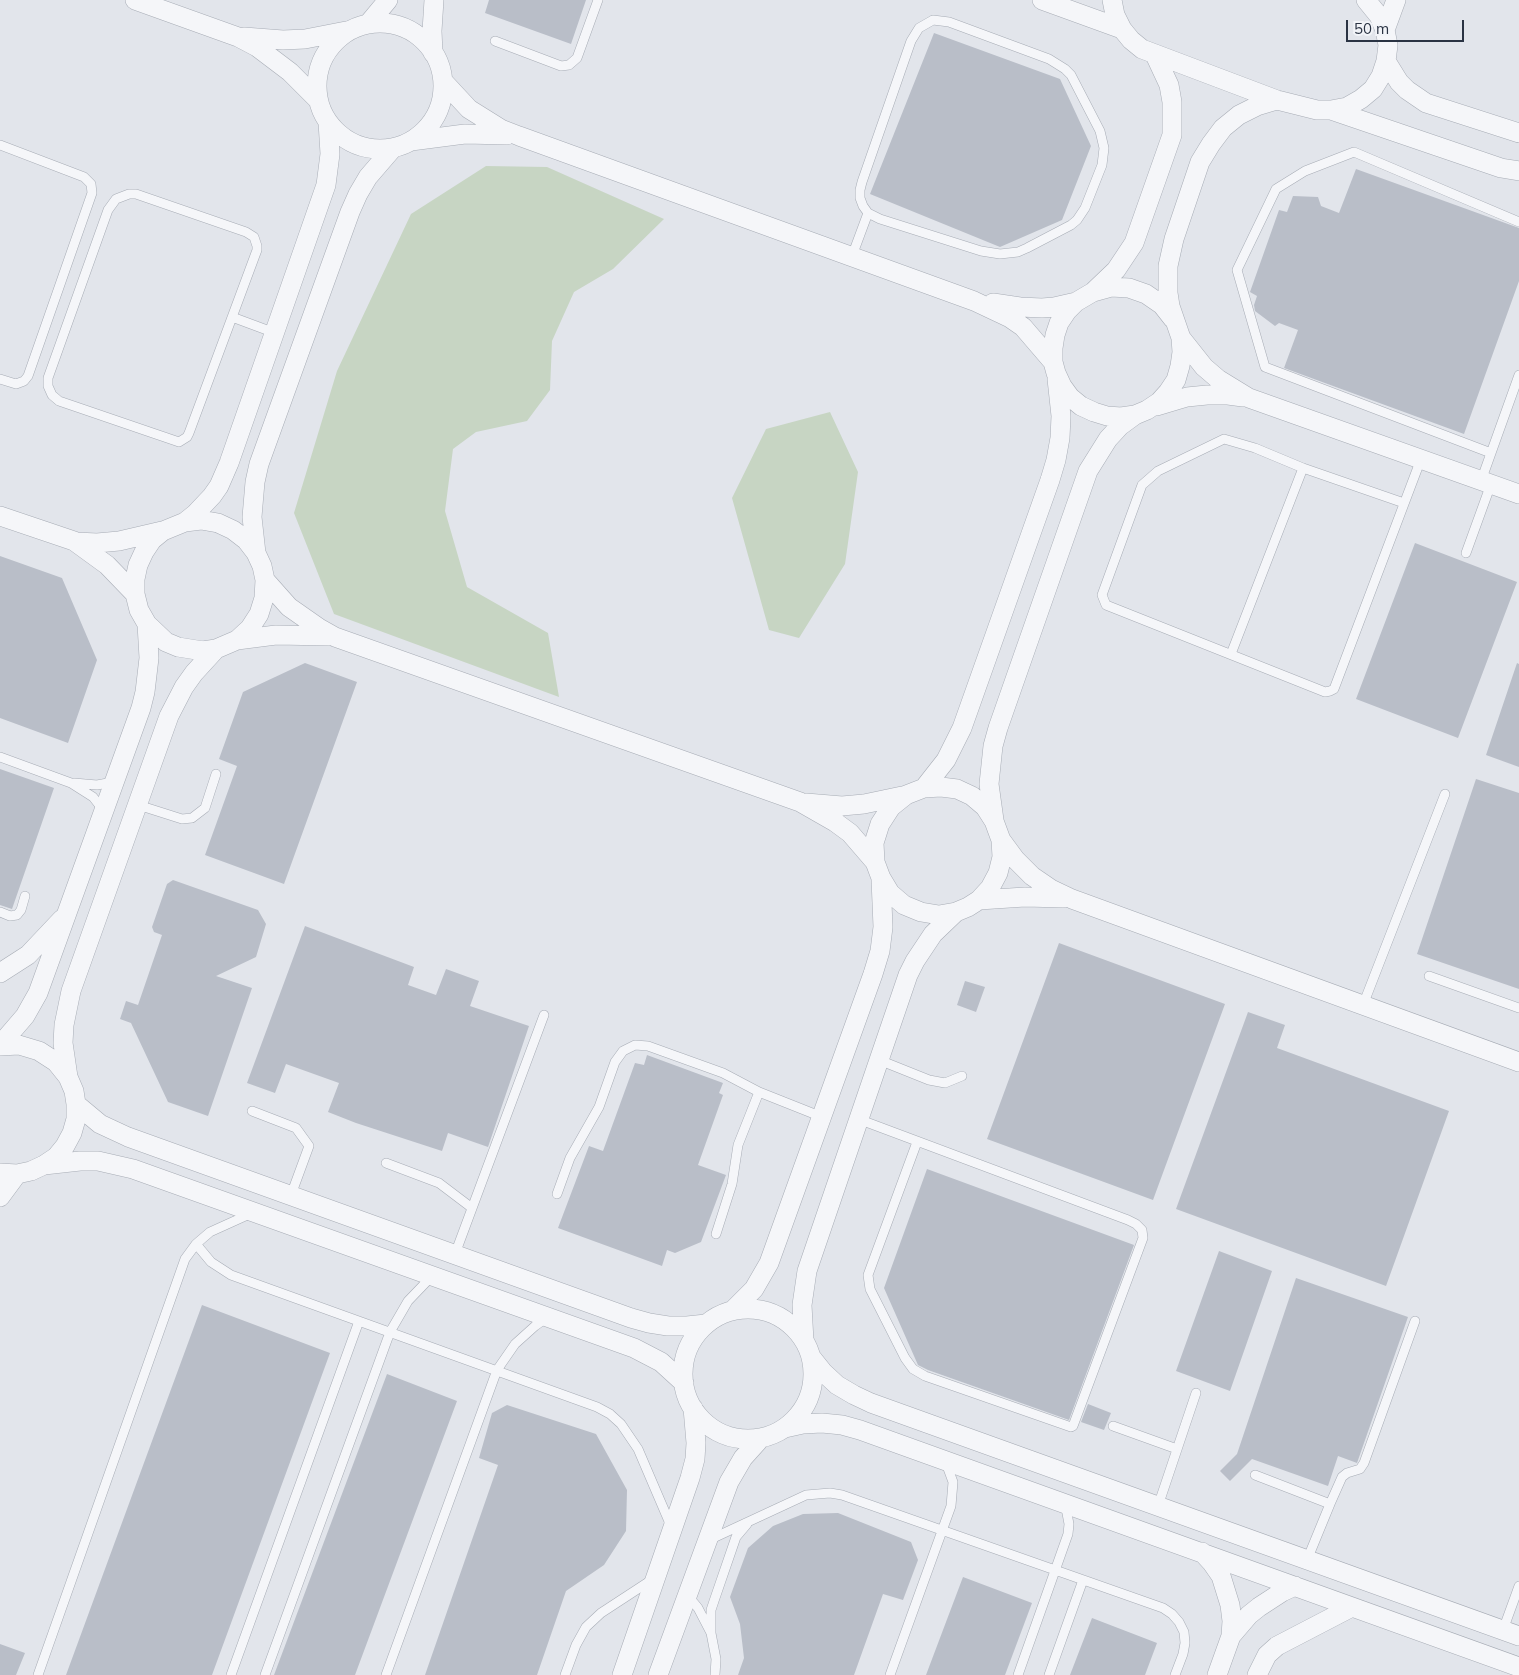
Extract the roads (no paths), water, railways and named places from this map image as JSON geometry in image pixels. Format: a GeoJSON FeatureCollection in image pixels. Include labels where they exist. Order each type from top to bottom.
{"type":"FeatureCollection","features":[{"type":"Feature","properties":{"kind":"street"},"geometry":{"type":"LineString","coordinates":[[135,0],[238,37],[274,58],[319,101]]}},
{"type":"Feature","properties":{"kind":"street"},"geometry":{"type":"LineString","coordinates":[[368,24],[388,0]]}},
{"type":"Feature","properties":{"kind":"street"},"geometry":{"type":"LineString","coordinates":[[433,53],[434,0]]}},
{"type":"Feature","properties":{"kind":"street"},"geometry":{"type":"LineString","coordinates":[[1042,0],[1122,29]]}},
{"type":"Feature","properties":{"kind":"street"},"geometry":{"type":"LineString","coordinates":[[1112,0],[1115,15],[1122,29],[1142,49],[1277,100],[1317,110],[1347,107],[1361,99],[1372,89],[1381,76],[1388,46],[1385,30],[1379,16],[1366,0]]}},
{"type":"Feature","properties":{"kind":"street"},"geometry":{"type":"LineString","coordinates":[[1385,30],[1396,0]]}},
{"type":"Feature","properties":{"kind":"street"},"geometry":{"type":"LineString","coordinates":[[238,37],[283,40],[305,39],[349,31],[368,24],[383,23],[398,26],[412,32],[424,41],[433,53],[440,67],[443,81],[442,96],[432,122],[411,141]]}},
{"type":"Feature","properties":{"kind":"street"},"geometry":{"type":"LineString","coordinates":[[349,31],[336,40],[326,53],[319,68],[317,85],[319,101],[328,122],[350,142],[378,149],[393,148],[411,141],[465,134],[519,136]]}},
{"type":"Feature","properties":{"kind":"street"},"geometry":{"type":"LineString","coordinates":[[924,788],[946,760],[962,728],[1056,460],[1061,416],[1052,348],[1054,335],[1067,311],[1076,302],[1093,292],[1116,270],[1134,243],[1172,135],[1172,102],[1169,85],[1155,55]]}},
{"type":"Feature","properties":{"kind":"street"},"geometry":{"type":"LineString","coordinates":[[1386,61],[1399,82],[1426,103],[1519,133]]}},
{"type":"Feature","properties":{"kind":"street"},"geometry":{"type":"LineString","coordinates":[[443,81],[469,109],[501,129],[974,300],[1010,318],[1035,339],[1055,367],[1062,386],[1070,397],[1081,406],[1094,412],[1107,416],[1121,417],[1186,397],[1228,395],[1249,398]]}},
{"type":"Feature","properties":{"kind":"street"},"geometry":{"type":"LineString","coordinates":[[994,821],[990,765],[998,728],[1088,471],[1097,454],[1120,426],[1159,402],[1176,380],[1181,359],[1180,338],[1173,319],[1168,293],[1168,266],[1174,239],[1200,162],[1210,144],[1223,128],[1239,115],[1277,100]]}},
{"type":"Feature","properties":{"kind":"street"},"geometry":{"type":"LineString","coordinates":[[1332,110],[1501,168],[1519,171]]}},
{"type":"Feature","properties":{"kind":"street"},"geometry":{"type":"LineString","coordinates":[[185,522],[212,496],[224,475],[326,185],[330,154],[328,122]]}},
{"type":"Feature","properties":{"kind":"street"},"geometry":{"type":"LineString","coordinates":[[256,553],[252,517],[255,482],[260,464],[350,212],[368,178],[393,148]]}},
{"type":"Feature","properties":{"kind":"street"},"geometry":{"type":"LineString","coordinates":[[1093,292],[1110,287],[1129,288],[1146,294],[1162,305],[1173,319]]}},
{"type":"Feature","properties":{"kind":"street"},"geometry":{"type":"LineString","coordinates":[[974,300],[1020,307],[1042,308],[1076,302]]}},
{"type":"Feature","properties":{"kind":"street"},"geometry":{"type":"LineString","coordinates":[[1180,338],[1204,367],[1233,389],[1249,398],[1519,494]]}},
{"type":"Feature","properties":{"kind":"street"},"geometry":{"type":"LineString","coordinates":[[0,516],[74,542],[107,565],[135,594]]}},
{"type":"Feature","properties":{"kind":"street"},"geometry":{"type":"LineString","coordinates":[[74,542],[120,541],[163,531],[185,522],[201,520],[218,523],[232,530],[246,540],[256,553],[262,566],[265,580],[264,598],[259,614],[250,628],[237,640]]}},
{"type":"Feature","properties":{"kind":"street"},"geometry":{"type":"LineString","coordinates":[[163,531],[152,540],[144,552],[134,579],[139,610],[146,624],[166,642],[190,650],[203,651],[216,649],[237,640],[276,635],[335,637]]}},
{"type":"Feature","properties":{"kind":"street"},"geometry":{"type":"LineString","coordinates":[[265,580],[289,607],[335,637],[800,802],[850,833],[878,870],[890,893],[904,905],[921,912],[939,915],[956,912],[979,900],[990,888],[998,873],[1002,857],[1001,840]]}},
{"type":"Feature","properties":{"kind":"street"},"geometry":{"type":"LineString","coordinates":[[0,1045],[17,1026],[38,993],[141,708],[149,658],[146,624]]}},
{"type":"Feature","properties":{"kind":"street"},"geometry":{"type":"LineString","coordinates":[[68,1078],[63,1043],[64,1025],[71,991],[176,701],[194,673],[216,649]]}},
{"type":"Feature","properties":{"kind":"street"},"geometry":{"type":"LineString","coordinates":[[800,802],[850,805],[885,800],[924,788],[957,789],[972,796],[985,807],[994,821],[1001,840],[1015,859],[1032,876],[1051,889],[1072,899],[1519,1062]]}},
{"type":"Feature","properties":{"kind":"street"},"geometry":{"type":"LineString","coordinates":[[733,1310],[754,1289],[769,1263],[873,974],[880,951],[883,927],[874,843],[880,824],[891,807],[906,795]]}},
{"type":"Feature","properties":{"kind":"street"},"geometry":{"type":"LineString","coordinates":[[979,900],[1025,897],[1072,899]]}},
{"type":"Feature","properties":{"kind":"street"},"geometry":{"type":"LineString","coordinates":[[785,1428],[797,1418],[806,1404],[812,1389],[814,1373],[808,1349],[802,1306],[807,1271],[908,975],[933,934],[956,912]]}},
{"type":"Feature","properties":{"kind":"street"},"geometry":{"type":"LineString","coordinates":[[0,973],[28,955],[68,913]]}},
{"type":"Feature","properties":{"kind":"street"},"geometry":{"type":"LineString","coordinates":[[0,1045],[20,1045],[39,1050],[56,1062],[68,1078],[74,1091],[76,1104],[74,1126],[66,1146],[44,1165],[31,1171],[8,1173],[0,1197]]}},
{"type":"Feature","properties":{"kind":"street"},"geometry":{"type":"LineString","coordinates":[[76,1104],[100,1124],[128,1137],[649,1323],[668,1326],[706,1324]]}},
{"type":"Feature","properties":{"kind":"street"},"geometry":{"type":"LineString","coordinates":[[44,1165],[80,1160],[116,1164],[648,1354],[667,1367],[684,1383]]}},
{"type":"Feature","properties":{"kind":"street"},"geometry":{"type":"LineString","coordinates":[[1511,1633],[871,1403],[837,1385],[823,1372],[791,1325],[774,1314],[754,1309],[733,1310],[719,1315],[706,1324],[695,1336],[688,1350],[684,1366],[684,1383],[687,1396],[693,1408],[703,1420],[730,1436],[745,1439],[761,1438],[785,1428],[803,1424],[822,1423],[842,1425],[860,1430],[1519,1667]]}},
{"type":"Feature","properties":{"kind":"street"},"geometry":{"type":"LineString","coordinates":[[622,1675],[685,1499],[695,1459],[696,1443],[693,1408]]}},
{"type":"Feature","properties":{"kind":"street"},"geometry":{"type":"LineString","coordinates":[[658,1675],[723,1495],[735,1470],[761,1438]]}},
{"type":"Feature","properties":{"kind":"street"},"geometry":{"type":"LineString","coordinates":[[1202,1552],[1212,1563],[1227,1590],[1232,1621],[1231,1636],[1217,1675]]}},
{"type":"Feature","properties":{"kind":"street"},"geometry":{"type":"LineString","coordinates":[[1231,1636],[1239,1625],[1259,1607],[1295,1586]]}},
{"type":"Feature","properties":{"kind":"street"},"geometry":{"type":"LineString","coordinates":[[1256,1675],[1267,1656],[1277,1646],[1352,1607]]}},
{"type":"Feature","properties":{"kind":"lane"},"geometry":{"type":"LineString","coordinates":[[495,41],[561,66],[569,65],[577,58],[598,0]]}},
{"type":"Feature","properties":{"kind":"lane"},"geometry":{"type":"LineString","coordinates":[[933,20],[949,22],[1058,63],[1071,75],[1076,83],[1103,139],[1104,156],[1082,215],[1065,228],[1018,252],[1009,254],[990,253],[868,213],[860,198],[862,182],[914,34],[926,23],[933,20]]}},
{"type":"Feature","properties":{"kind":"lane"},"geometry":{"type":"LineString","coordinates":[[0,145],[84,177],[90,184],[92,193],[28,376],[24,381],[16,384],[0,379]]}},
{"type":"Feature","properties":{"kind":"lane"},"geometry":{"type":"LineString","coordinates":[[1491,453],[1265,367],[1237,270],[1276,189],[1305,171],[1354,152],[1519,222]]}},
{"type":"Feature","properties":{"kind":"lane"},"geometry":{"type":"LineString","coordinates":[[136,194],[246,232],[254,237],[257,250],[232,317],[189,433],[184,440],[176,442],[60,401],[52,395],[48,378],[108,210],[116,199],[122,196],[136,194]]}},
{"type":"Feature","properties":{"kind":"lane"},"geometry":{"type":"LineString","coordinates":[[852,256],[868,213]]}},
{"type":"Feature","properties":{"kind":"lane"},"geometry":{"type":"LineString","coordinates":[[232,317],[274,333]]}},
{"type":"Feature","properties":{"kind":"lane"},"geometry":{"type":"LineString","coordinates":[[1466,553],[1486,483],[1491,453],[1519,375]]}},
{"type":"Feature","properties":{"kind":"lane"},"geometry":{"type":"LineString","coordinates":[[1404,503],[1303,468],[1255,448],[1224,439],[1158,471],[1142,485],[1102,595],[1103,600],[1106,605],[1325,692],[1330,692],[1334,688],[1421,459]]}},
{"type":"Feature","properties":{"kind":"lane"},"geometry":{"type":"LineString","coordinates":[[1231,654],[1303,468]]}},
{"type":"Feature","properties":{"kind":"lane"},"geometry":{"type":"LineString","coordinates":[[0,757],[71,783],[93,796],[104,811]]}},
{"type":"Feature","properties":{"kind":"lane"},"geometry":{"type":"LineString","coordinates":[[138,806],[182,819],[192,818],[205,808],[216,774]]}},
{"type":"Feature","properties":{"kind":"lane"},"geometry":{"type":"LineString","coordinates":[[71,783],[97,785],[115,782]]}},
{"type":"Feature","properties":{"kind":"lane"},"geometry":{"type":"LineString","coordinates":[[1363,1005],[1445,794]]}},
{"type":"Feature","properties":{"kind":"lane"},"geometry":{"type":"LineString","coordinates":[[0,912],[10,916],[17,915],[21,910],[25,896]]}},
{"type":"Feature","properties":{"kind":"lane"},"geometry":{"type":"LineString","coordinates":[[1429,976],[1519,1008]]}},
{"type":"Feature","properties":{"kind":"lane"},"geometry":{"type":"LineString","coordinates":[[455,1254],[544,1014]]}},
{"type":"Feature","properties":{"kind":"lane"},"geometry":{"type":"LineString","coordinates":[[557,1194],[570,1158],[599,1107],[615,1062],[623,1050],[628,1047],[648,1046],[728,1075],[759,1092],[822,1118]]}},
{"type":"Feature","properties":{"kind":"lane"},"geometry":{"type":"LineString","coordinates":[[879,1060],[929,1080],[945,1083],[962,1076]]}},
{"type":"Feature","properties":{"kind":"lane"},"geometry":{"type":"LineString","coordinates":[[716,1234],[732,1184],[738,1145],[759,1092]]}},
{"type":"Feature","properties":{"kind":"lane"},"geometry":{"type":"LineString","coordinates":[[252,1111],[296,1128],[309,1146],[291,1195]]}},
{"type":"Feature","properties":{"kind":"lane"},"geometry":{"type":"LineString","coordinates":[[858,1119],[1128,1220],[1142,1230],[1143,1238],[1073,1426],[1071,1427],[926,1376],[913,1370],[905,1358],[870,1289],[868,1275],[917,1142]]}},
{"type":"Feature","properties":{"kind":"lane"},"geometry":{"type":"LineString","coordinates":[[386,1163],[439,1183],[472,1208]]}},
{"type":"Feature","properties":{"kind":"lane"},"geometry":{"type":"LineString","coordinates":[[38,1675],[185,1259],[196,1244],[210,1232],[254,1212]]}},
{"type":"Feature","properties":{"kind":"lane"},"geometry":{"type":"LineString","coordinates":[[196,1244],[211,1262],[231,1275],[597,1406],[621,1424],[638,1449],[673,1531]]}},
{"type":"Feature","properties":{"kind":"lane"},"geometry":{"type":"LineString","coordinates":[[265,1675],[390,1332],[408,1301],[432,1276]]}},
{"type":"Feature","properties":{"kind":"lane"},"geometry":{"type":"LineString","coordinates":[[386,1675],[497,1370],[515,1344],[546,1318]]}},
{"type":"Feature","properties":{"kind":"lane"},"geometry":{"type":"LineString","coordinates":[[231,1675],[359,1321]]}},
{"type":"Feature","properties":{"kind":"lane"},"geometry":{"type":"LineString","coordinates":[[1307,1560],[1342,1477],[1347,1473],[1360,1469],[1364,1463],[1415,1321]]}},
{"type":"Feature","properties":{"kind":"lane"},"geometry":{"type":"LineString","coordinates":[[1158,1506],[1196,1393]]}},
{"type":"Feature","properties":{"kind":"lane"},"geometry":{"type":"LineString","coordinates":[[1114,1426],[1177,1449]]}},
{"type":"Feature","properties":{"kind":"lane"},"geometry":{"type":"LineString","coordinates":[[890,1675],[951,1506],[953,1482],[945,1460]]}},
{"type":"Feature","properties":{"kind":"lane"},"geometry":{"type":"LineString","coordinates":[[1255,1475],[1330,1504]]}},
{"type":"Feature","properties":{"kind":"lane"},"geometry":{"type":"LineString","coordinates":[[706,1541],[806,1495],[830,1493],[842,1495],[1162,1608],[1172,1614],[1182,1627],[1185,1643],[1175,1675]]}},
{"type":"Feature","properties":{"kind":"lane"},"geometry":{"type":"LineString","coordinates":[[1018,1675],[1068,1534],[1069,1524],[1065,1503]]}},
{"type":"Feature","properties":{"kind":"lane"},"geometry":{"type":"LineString","coordinates":[[715,1675],[716,1659],[711,1633],[711,1610],[740,1530],[751,1520]]}},
{"type":"Feature","properties":{"kind":"lane"},"geometry":{"type":"LineString","coordinates":[[565,1675],[576,1645],[590,1623],[657,1576]]}},
{"type":"Feature","properties":{"kind":"lane"},"geometry":{"type":"LineString","coordinates":[[1049,1675],[1083,1580]]}},
{"type":"Feature","properties":{"kind":"lane"},"geometry":{"type":"LineString","coordinates":[[1511,1633],[1519,1586]]}},
{"type":"Feature","properties":{"kind":"lane"},"geometry":{"type":"LineString","coordinates":[[687,1594],[698,1608],[711,1633]]}}]}
